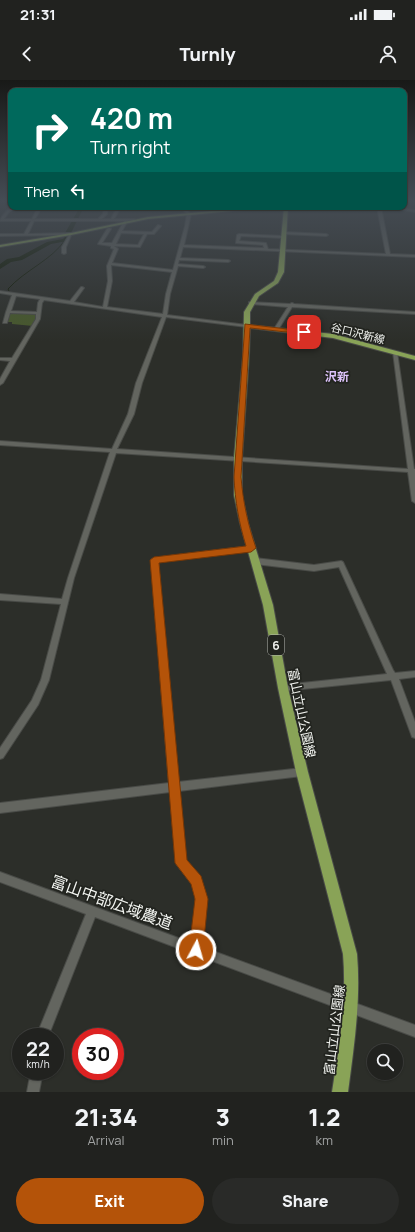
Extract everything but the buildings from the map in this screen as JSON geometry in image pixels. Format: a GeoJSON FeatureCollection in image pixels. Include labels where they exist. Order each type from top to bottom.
{"type":"FeatureCollection","features":[{"type":"Feature","properties":{"kind":"main road"},"geometry":{"type":"LineString","coordinates":[[251,303],[257,295],[276,282],[279,277],[281,272],[283,246]]}},
{"type":"Feature","properties":{"kind":"main road","name":"富山立山公園線"},"geometry":{"type":"LineString","coordinates":[[251,303],[247,312],[246,356],[238,458],[238,495],[244,523],[268,606],[283,688],[302,772],[350,954],[353,977],[351,1008],[340,1092]]}},
{"type":"Feature","properties":{"kind":"main road","name":"谷口沢新線"},"geometry":{"type":"LineString","coordinates":[[247,326],[333,336],[415,358]]}},
{"type":"Feature","properties":{"kind":"street"},"geometry":{"type":"LineString","coordinates":[[64,246],[64,253]]}},
{"type":"Feature","properties":{"kind":"street"},"geometry":{"type":"LineString","coordinates":[[105,308],[110,282],[109,266],[116,249],[113,246]]}},
{"type":"Feature","properties":{"kind":"street"},"geometry":{"type":"LineString","coordinates":[[0,755],[35,702],[41,690],[71,578],[114,450],[130,414],[139,383],[164,316],[174,271],[182,246]]}},
{"type":"Feature","properties":{"kind":"street"},"geometry":{"type":"LineString","coordinates":[[188,246],[415,256]]}},
{"type":"Feature","properties":{"kind":"street"},"geometry":{"type":"LineString","coordinates":[[387,246],[388,254]]}},
{"type":"Feature","properties":{"kind":"street"},"geometry":{"type":"LineString","coordinates":[[178,259],[228,261]]}},
{"type":"Feature","properties":{"kind":"street"},"geometry":{"type":"LineString","coordinates":[[110,264],[174,271]]}},
{"type":"Feature","properties":{"kind":"street"},"geometry":{"type":"LineString","coordinates":[[176,265],[203,266]]}},
{"type":"Feature","properties":{"kind":"street"},"geometry":{"type":"LineString","coordinates":[[72,303],[82,288]]}},
{"type":"Feature","properties":{"kind":"street"},"geometry":{"type":"LineString","coordinates":[[0,292],[105,308],[247,326]]}},
{"type":"Feature","properties":{"kind":"street"},"geometry":{"type":"LineString","coordinates":[[4,322],[15,294]]}},
{"type":"Feature","properties":{"kind":"street"},"geometry":{"type":"LineString","coordinates":[[0,382],[38,319],[42,299]]}},
{"type":"Feature","properties":{"kind":"street"},"geometry":{"type":"LineString","coordinates":[[251,303],[292,304],[415,312]]}},
{"type":"Feature","properties":{"kind":"street"},"geometry":{"type":"LineString","coordinates":[[276,329],[292,304]]}},
{"type":"Feature","properties":{"kind":"street"},"geometry":{"type":"LineString","coordinates":[[8,312],[38,314]]}},
{"type":"Feature","properties":{"kind":"street"},"geometry":{"type":"LineString","coordinates":[[395,352],[413,471],[415,501]]}},
{"type":"Feature","properties":{"kind":"street"},"geometry":{"type":"LineString","coordinates":[[0,359],[13,360]]}},
{"type":"Feature","properties":{"kind":"street"},"geometry":{"type":"LineString","coordinates":[[0,443],[413,471]]}},
{"type":"Feature","properties":{"kind":"street"},"geometry":{"type":"LineString","coordinates":[[196,950],[201,899],[196,881],[181,863],[154,560],[251,548]]}},
{"type":"Feature","properties":{"kind":"street"},"geometry":{"type":"LineString","coordinates":[[255,561],[314,568],[341,564],[394,677],[415,734]]}},
{"type":"Feature","properties":{"kind":"street"},"geometry":{"type":"LineString","coordinates":[[0,597],[65,602]]}},
{"type":"Feature","properties":{"kind":"street"},"geometry":{"type":"LineString","coordinates":[[283,688],[415,674]]}},
{"type":"Feature","properties":{"kind":"street"},"geometry":{"type":"LineString","coordinates":[[0,808],[302,772]]}},
{"type":"Feature","properties":{"kind":"street","name":"富山中部広域農道"},"geometry":{"type":"LineString","coordinates":[[0,877],[415,1031]]}},
{"type":"Feature","properties":{"kind":"street"},"geometry":{"type":"LineString","coordinates":[[46,1028],[92,912]]}},
{"type":"Feature","properties":{"kind":"street"},"geometry":{"type":"LineString","coordinates":[[33,1092],[35,1080]]}},
{"type":"Feature","properties":{"kind":"green space"},"geometry":{"type":"Polygon","coordinates":[[[10,313],[37,314],[37,319],[33,326],[12,324],[12,322],[7,322],[10,313]]]}},
{"type":"Feature","properties":{"kind":"waterway"},"geometry":{"type":"LineString","coordinates":[[0,267],[9,260],[20,259],[43,246]]}},
{"type":"Feature","properties":{"kind":"waterway"},"geometry":{"type":"LineString","coordinates":[[9,291],[8,289],[15,282],[61,246]]}},
{"type":"Feature","properties":{"kind":"district","name":"沢新"},"geometry":{"type":"Point","coordinates":[337,376]}},
{"type":"Feature","properties":{"kind":"route"},"geometry":{"type":"LineString","coordinates":[[196,950],[201,899],[196,881],[181,863],[154,560],[251,548],[238,495],[238,458],[247,326],[304,332]]}}]}
